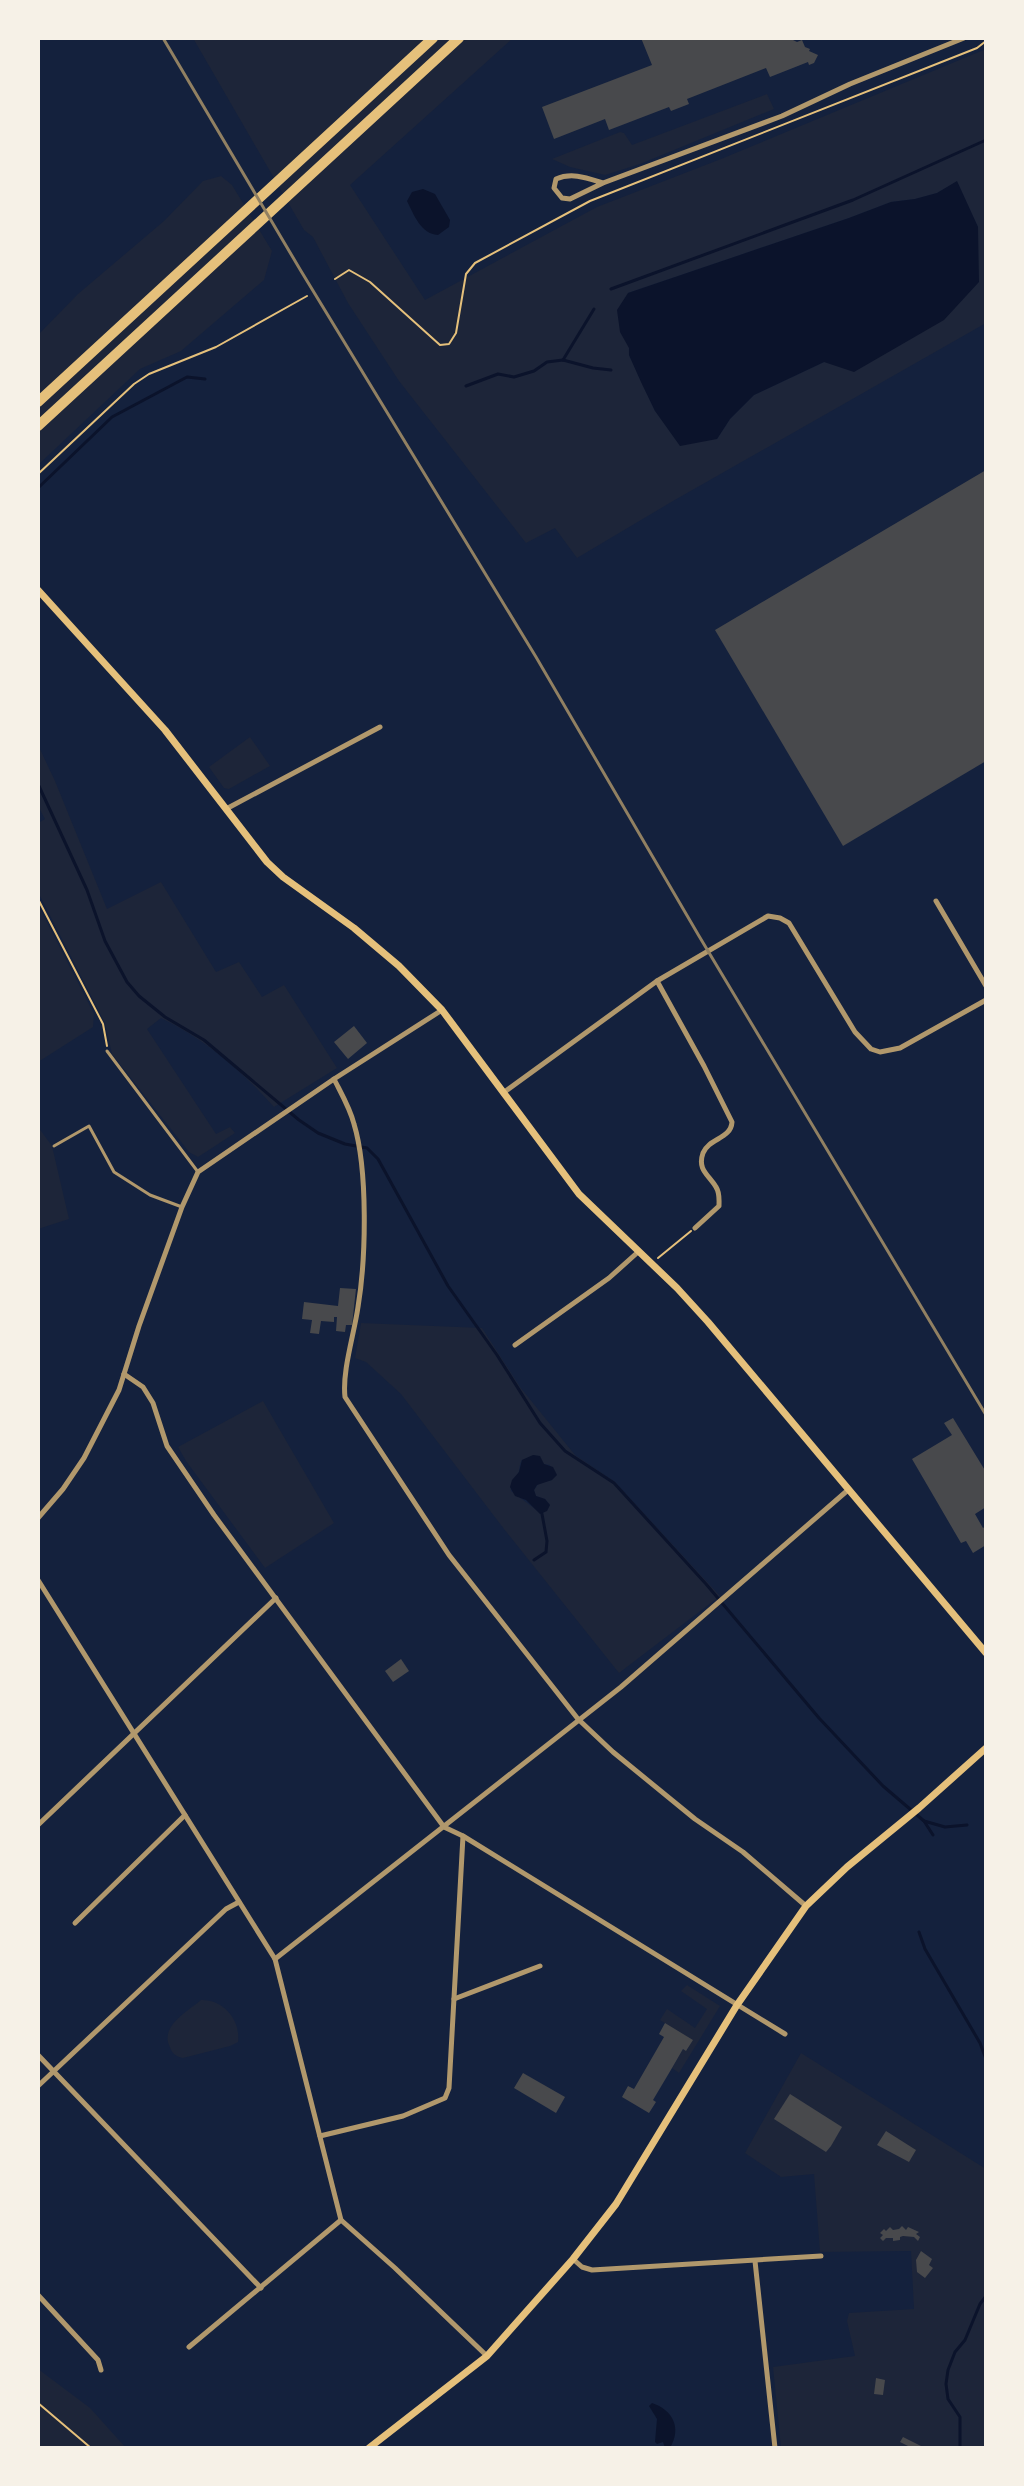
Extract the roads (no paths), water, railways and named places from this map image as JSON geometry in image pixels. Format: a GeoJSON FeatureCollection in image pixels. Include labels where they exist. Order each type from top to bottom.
{"type":"FeatureCollection","features":[{"type":"Feature","properties":{"kind":"highway"},"geometry":{"type":"LineString","coordinates":[[38,402],[433,38]]}},
{"type":"Feature","properties":{"kind":"highway"},"geometry":{"type":"LineString","coordinates":[[38,426],[459,38]]}},
{"type":"Feature","properties":{"kind":"main road"},"geometry":{"type":"LineString","coordinates":[[38,590],[165,730],[267,862],[399,966],[442,1010],[579,1194],[708,1322],[986,1653]]}},
{"type":"Feature","properties":{"kind":"main road"},"geometry":{"type":"LineString","coordinates":[[369,2448],[487,2356],[573,2259],[616,2204],[737,2005],[806,1906],[986,1748]]}},
{"type":"Feature","properties":{"kind":"street"},"geometry":{"type":"LineString","coordinates":[[603,183],[567,176],[556,179],[554,188],[562,198],[570,199],[603,183],[782,116],[850,84],[964,38]]}},
{"type":"Feature","properties":{"kind":"street"},"geometry":{"type":"LineString","coordinates":[[226,809],[380,727]]}},
{"type":"Feature","properties":{"kind":"street"},"geometry":{"type":"LineString","coordinates":[[936,901],[986,986]]}},
{"type":"Feature","properties":{"kind":"street"},"geometry":{"type":"LineString","coordinates":[[503,1093],[657,981],[768,916],[789,923],[855,1032],[871,1049],[880,1052],[900,1048],[986,1000]]}},
{"type":"Feature","properties":{"kind":"street"},"geometry":{"type":"LineString","coordinates":[[657,981],[732,1122],[729,1132],[705,1149],[702,1156],[703,1172],[716,1187],[719,1206],[695,1228]]}},
{"type":"Feature","properties":{"kind":"street"},"geometry":{"type":"LineString","coordinates":[[38,1518],[63,1489],[101,1429],[124,1374],[182,1207],[198,1172],[442,1010]]}},
{"type":"Feature","properties":{"kind":"street"},"geometry":{"type":"LineString","coordinates":[[334,1079],[354,1122],[363,1197],[359,1301],[343,1380],[345,1397],[449,1555],[578,1719],[613,1752],[695,1819],[743,1852],[806,1906]]}},
{"type":"Feature","properties":{"kind":"street"},"geometry":{"type":"LineString","coordinates":[[515,1345],[609,1278],[638,1252]]}},
{"type":"Feature","properties":{"kind":"street"},"geometry":{"type":"LineString","coordinates":[[124,1374],[143,1387],[153,1403],[167,1446],[214,1515],[444,1827],[785,2034]]}},
{"type":"Feature","properties":{"kind":"street"},"geometry":{"type":"LineString","coordinates":[[275,1959],[621,1687],[848,1490]]}},
{"type":"Feature","properties":{"kind":"street"},"geometry":{"type":"LineString","coordinates":[[38,1580],[275,1959],[341,2220],[487,2356]]}},
{"type":"Feature","properties":{"kind":"street"},"geometry":{"type":"LineString","coordinates":[[38,1825],[276,1598]]}},
{"type":"Feature","properties":{"kind":"street"},"geometry":{"type":"LineString","coordinates":[[75,1923],[185,1815]]}},
{"type":"Feature","properties":{"kind":"street"},"geometry":{"type":"LineString","coordinates":[[320,2136],[403,2116],[441,2102],[449,2088],[463,1836]]}},
{"type":"Feature","properties":{"kind":"street"},"geometry":{"type":"LineString","coordinates":[[38,2086],[226,1909],[239,1902]]}},
{"type":"Feature","properties":{"kind":"street"},"geometry":{"type":"LineString","coordinates":[[454,1999],[540,1966]]}},
{"type":"Feature","properties":{"kind":"street"},"geometry":{"type":"LineString","coordinates":[[38,2055],[261,2288]]}},
{"type":"Feature","properties":{"kind":"street"},"geometry":{"type":"LineString","coordinates":[[189,2347],[341,2220]]}},
{"type":"Feature","properties":{"kind":"street"},"geometry":{"type":"LineString","coordinates":[[573,2259],[582,2267],[592,2270],[821,2256]]}},
{"type":"Feature","properties":{"kind":"street"},"geometry":{"type":"LineString","coordinates":[[755,2261],[775,2448]]}},
{"type":"Feature","properties":{"kind":"street"},"geometry":{"type":"LineString","coordinates":[[38,2295],[98,2360],[101,2370]]}},
{"type":"Feature","properties":{"kind":"lane"},"geometry":{"type":"LineString","coordinates":[[107,1051],[198,1172]]}},
{"type":"Feature","properties":{"kind":"lane"},"geometry":{"type":"LineString","coordinates":[[54,1146],[89,1126],[114,1172],[150,1195],[182,1207]]}},
{"type":"Feature","properties":{"kind":"waterway"},"geometry":{"type":"LineString","coordinates":[[611,289],[853,200],[986,140]]}},
{"type":"Feature","properties":{"kind":"waterway"},"geometry":{"type":"LineString","coordinates":[[563,360],[594,309]]}},
{"type":"Feature","properties":{"kind":"waterway"},"geometry":{"type":"LineString","coordinates":[[466,386],[498,374],[514,377],[534,371],[547,362],[563,360],[611,370]]}},
{"type":"Feature","properties":{"kind":"waterway"},"geometry":{"type":"LineString","coordinates":[[38,488],[112,417],[187,377],[205,379]]}},
{"type":"Feature","properties":{"kind":"waterway"},"geometry":{"type":"LineString","coordinates":[[38,784],[87,890],[105,941],[127,982],[165,1017],[204,1040],[299,1120],[318,1133],[345,1144],[367,1148],[378,1159],[448,1286],[540,1423],[565,1451],[614,1483],[706,1584],[819,1718],[883,1786],[924,1821],[933,1835]]}},
{"type":"Feature","properties":{"kind":"waterway"},"geometry":{"type":"LineString","coordinates":[[534,1560],[546,1552],[542,1514]]}},
{"type":"Feature","properties":{"kind":"waterway"},"geometry":{"type":"LineString","coordinates":[[924,1821],[945,1827],[967,1825]]}},
{"type":"Feature","properties":{"kind":"waterway"},"geometry":{"type":"LineString","coordinates":[[919,1932],[925,1949],[980,2043],[986,2059]]}},
{"type":"Feature","properties":{"kind":"waterway"},"geometry":{"type":"LineString","coordinates":[[960,2448],[960,2417],[948,2399],[948,2370],[986,2296]]}},
{"type":"Feature","properties":{"kind":"railway"},"geometry":{"type":"LineString","coordinates":[[163,38],[536,657],[986,1415]]}}]}
